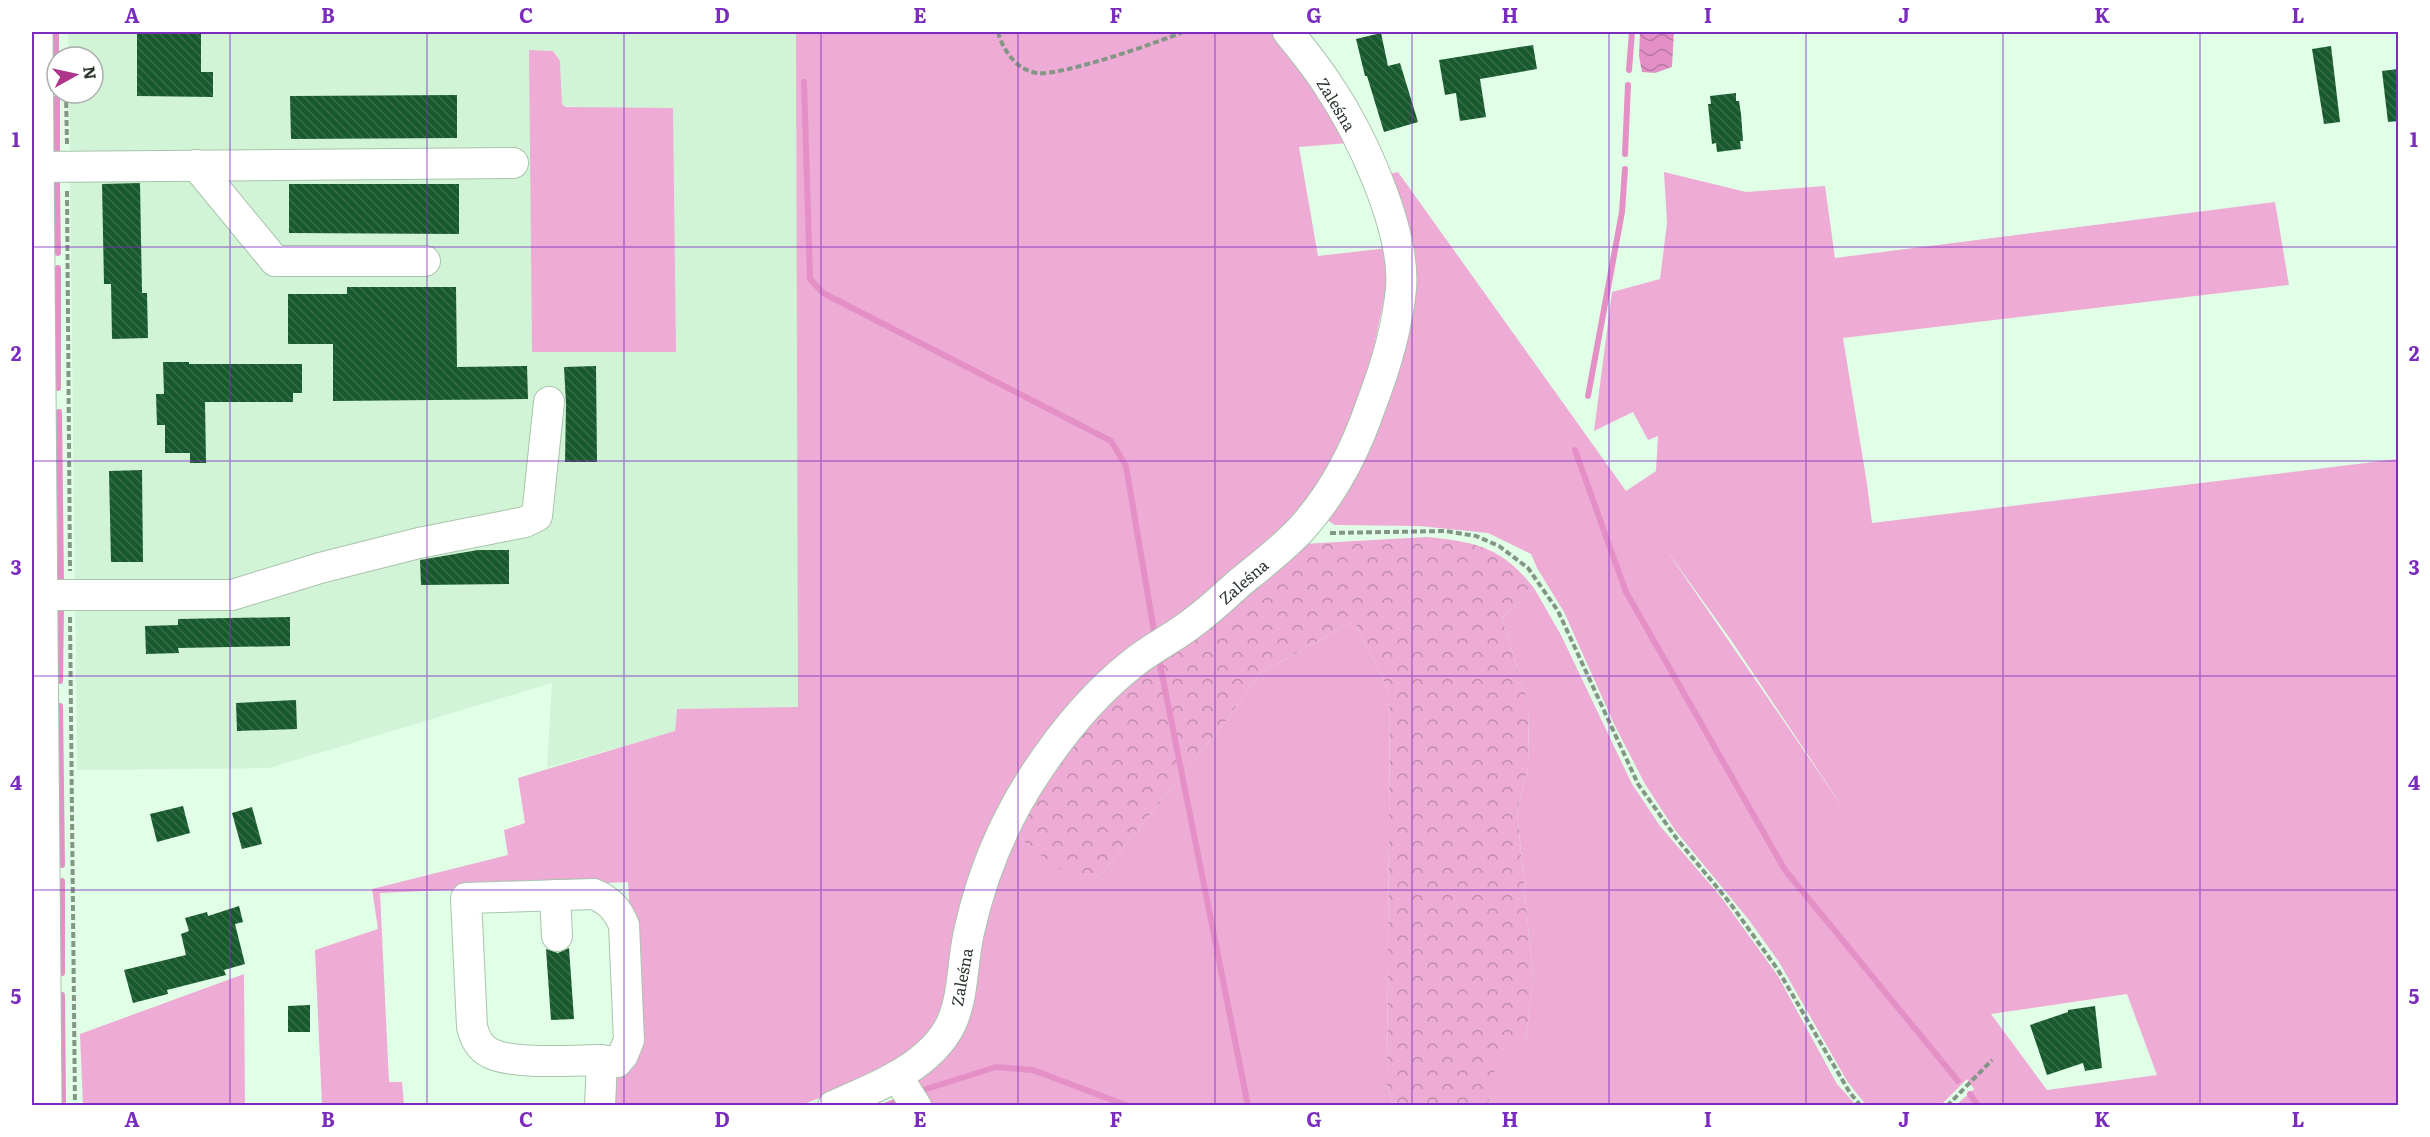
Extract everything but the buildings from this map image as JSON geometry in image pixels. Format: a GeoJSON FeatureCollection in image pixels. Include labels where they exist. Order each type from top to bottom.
{"type":"FeatureCollection","features":[{"type":"Feature","properties":{"kind":"main road"},"geometry":{"type":"LineString","coordinates":[[35,39],[41,595],[40,1085]]}},
{"type":"Feature","properties":{"kind":"street","name":"Zaleśna"},"geometry":{"type":"LineString","coordinates":[[833,1106],[897,1076],[925,1055],[950,1025],[958,1001],[968,934],[977,898],[1013,807],[1078,717],[1103,689],[1133,663],[1190,626],[1303,526],[1333,487],[1363,428],[1384,369],[1393,335],[1401,288],[1400,256],[1377,181],[1355,132],[1329,86],[1288,32]]}},
{"type":"Feature","properties":{"kind":"street"},"geometry":{"type":"LineString","coordinates":[[37,167],[513,164]]}},
{"type":"Feature","properties":{"kind":"street"},"geometry":{"type":"LineString","coordinates":[[196,165],[275,261],[425,261]]}},
{"type":"Feature","properties":{"kind":"street"},"geometry":{"type":"LineString","coordinates":[[41,595],[70,597],[232,595],[320,568],[419,543],[525,522],[537,516],[546,450],[549,402]]}},
{"type":"Feature","properties":{"kind":"street"},"geometry":{"type":"LineString","coordinates":[[594,894],[607,900],[617,910],[624,925],[629,1040],[617,1062],[602,1060],[505,1058],[488,1053],[476,1041],[472,1027],[466,898],[594,894]]}},
{"type":"Feature","properties":{"kind":"street"},"geometry":{"type":"LineString","coordinates":[[555,895],[557,936]]}},
{"type":"Feature","properties":{"kind":"street"},"geometry":{"type":"LineString","coordinates":[[600,1106],[602,1060]]}},
{"type":"Feature","properties":{"kind":"street"},"geometry":{"type":"LineString","coordinates":[[897,1076],[916,1106]]}},
{"type":"Feature","properties":{"kind":"path"},"geometry":{"type":"LineString","coordinates":[[998,32],[1008,54],[1020,68],[1037,73],[1090,62],[1183,32]]}},
{"type":"Feature","properties":{"kind":"path"},"geometry":{"type":"LineString","coordinates":[[1303,526],[1332,534],[1445,531],[1476,536],[1498,546],[1528,568],[1558,611],[1638,784],[1677,839],[1730,903],[1778,970],[1850,1093],[1861,1106]]}},
{"type":"Feature","properties":{"kind":"path"},"geometry":{"type":"LineString","coordinates":[[1947,1106],[1992,1060]]}},
{"type":"Feature","properties":{"kind":"shaded area"},"geometry":{"type":"Polygon","coordinates":[[[68,32],[796,32],[798,707],[677,709],[675,731],[547,768],[552,683],[269,768],[77,770],[69,105],[105,105],[105,45],[68,45],[68,32]],[[530,50],[532,352],[583,108],[562,105],[560,61],[554,51],[530,50]]]}},
{"type":"Feature","properties":{"kind":"green space"},"geometry":{"type":"Polygon","coordinates":[[[796,32],[1274,32],[1348,143],[1299,147],[1318,256],[1388,248],[1386,289],[1369,371],[1335,458],[1287,526],[1175,622],[1154,631],[1099,677],[1033,757],[992,818],[957,919],[942,1007],[924,1041],[872,1078],[801,1105],[607,1105],[606,1053],[638,1053],[628,882],[380,893],[389,1082],[402,1082],[404,1105],[322,1105],[315,950],[378,929],[372,889],[508,855],[504,830],[525,823],[518,778],[675,731],[677,709],[798,707],[796,32]]]}},
{"type":"Feature","properties":{"kind":"green space"},"geometry":{"type":"Polygon","coordinates":[[[529,50],[553,51],[560,61],[562,105],[567,107],[673,108],[676,352],[532,352],[529,50]]]}},
{"type":"Feature","properties":{"kind":"green space"},"geometry":{"type":"Polygon","coordinates":[[[1398,172],[1626,491],[1656,471],[1658,436],[1648,440],[1633,412],[1594,431],[1612,292],[1660,279],[1667,223],[1664,172],[1746,192],[1825,186],[1835,258],[2275,202],[2289,285],[1843,338],[1872,523],[2398,459],[2398,1105],[1956,1105],[1974,1089],[1967,1079],[1941,1105],[1866,1105],[1847,1081],[1779,962],[1749,920],[1675,830],[1645,784],[1614,724],[1564,612],[1531,554],[1488,533],[1419,526],[1335,525],[1327,520],[1385,386],[1388,174],[1398,172]],[[1665,548],[1848,815],[1731,640],[1665,548]],[[2127,994],[1991,1014],[2047,1090],[2157,1075],[2127,994]]]}},
{"type":"Feature","properties":{"kind":"green space"},"geometry":{"type":"Polygon","coordinates":[[[1427,537],[1460,541],[1487,549],[1511,563],[1534,588],[1502,618],[1529,705],[1528,767],[1517,810],[1533,978],[1526,1038],[1495,1066],[1488,1105],[1393,1105],[1387,1085],[1390,693],[1354,621],[1260,673],[1222,726],[1100,876],[1059,869],[1015,835],[1050,768],[1144,663],[1302,544],[1427,537]]]}},
{"type":"Feature","properties":{"kind":"green space"},"geometry":{"type":"Polygon","coordinates":[[[1534,588],[1561,635],[1632,784],[1660,826],[1721,897],[1778,976],[1837,1084],[1856,1105],[1488,1106],[1494,1066],[1526,1038],[1533,978],[1517,810],[1528,767],[1529,705],[1502,618],[1534,588]]]}},
{"type":"Feature","properties":{"kind":"green space"},"geometry":{"type":"Polygon","coordinates":[[[1354,621],[1390,693],[1387,1085],[1393,1105],[922,1105],[911,1078],[971,953],[1015,835],[1059,868],[1100,876],[1222,726],[1260,673],[1354,621]]]}},
{"type":"Feature","properties":{"kind":"green space"},"geometry":{"type":"Polygon","coordinates":[[[244,974],[245,1105],[83,1105],[80,1034],[244,974]]]}},
{"type":"Feature","properties":{"kind":"water"},"geometry":{"type":"Polygon","coordinates":[[[1640,32],[1674,32],[1672,67],[1655,73],[1642,72],[1639,56],[1640,32]]]}},
{"type":"Feature","properties":{"kind":"waterway"},"geometry":{"type":"LineString","coordinates":[[56,32],[56,45]]}},
{"type":"Feature","properties":{"kind":"waterway"},"geometry":{"type":"LineString","coordinates":[[1629,70],[1632,32]]}},
{"type":"Feature","properties":{"kind":"waterway"},"geometry":{"type":"LineString","coordinates":[[804,82],[810,279],[823,293],[1111,441],[1126,466],[1154,631]]}},
{"type":"Feature","properties":{"kind":"waterway"},"geometry":{"type":"LineString","coordinates":[[1625,154],[1628,85]]}},
{"type":"Feature","properties":{"kind":"waterway"},"geometry":{"type":"LineString","coordinates":[[57,105],[57,151]]}},
{"type":"Feature","properties":{"kind":"waterway"},"geometry":{"type":"LineString","coordinates":[[1588,396],[1622,212],[1625,169]]}},
{"type":"Feature","properties":{"kind":"waterway"},"geometry":{"type":"LineString","coordinates":[[57,183],[58,253]]}},
{"type":"Feature","properties":{"kind":"waterway"},"geometry":{"type":"LineString","coordinates":[[58,268],[58,388]]}},
{"type":"Feature","properties":{"kind":"waterway"},"geometry":{"type":"LineString","coordinates":[[59,412],[61,583]]}},
{"type":"Feature","properties":{"kind":"waterway"},"geometry":{"type":"LineString","coordinates":[[1575,450],[1626,592],[1785,870],[1958,1081]]}},
{"type":"Feature","properties":{"kind":"waterway"},"geometry":{"type":"LineString","coordinates":[[60,681],[61,607]]}},
{"type":"Feature","properties":{"kind":"waterway"},"geometry":{"type":"LineString","coordinates":[[1160,664],[1248,1106]]}},
{"type":"Feature","properties":{"kind":"waterway"},"geometry":{"type":"LineString","coordinates":[[60,706],[62,865]]}},
{"type":"Feature","properties":{"kind":"waterway"},"geometry":{"type":"LineString","coordinates":[[62,881],[62,973]]}},
{"type":"Feature","properties":{"kind":"waterway"},"geometry":{"type":"LineString","coordinates":[[62,995],[63,1101]]}},
{"type":"Feature","properties":{"kind":"waterway"},"geometry":{"type":"LineString","coordinates":[[917,1092],[996,1067],[1033,1070],[1128,1106]]}},
{"type":"Feature","properties":{"kind":"waterway"},"geometry":{"type":"LineString","coordinates":[[1970,1094],[1978,1106]]}},
{"type":"Feature","properties":{"kind":"waterway"},"geometry":{"type":"LineString","coordinates":[[885,1106],[897,1101]]}}]}
